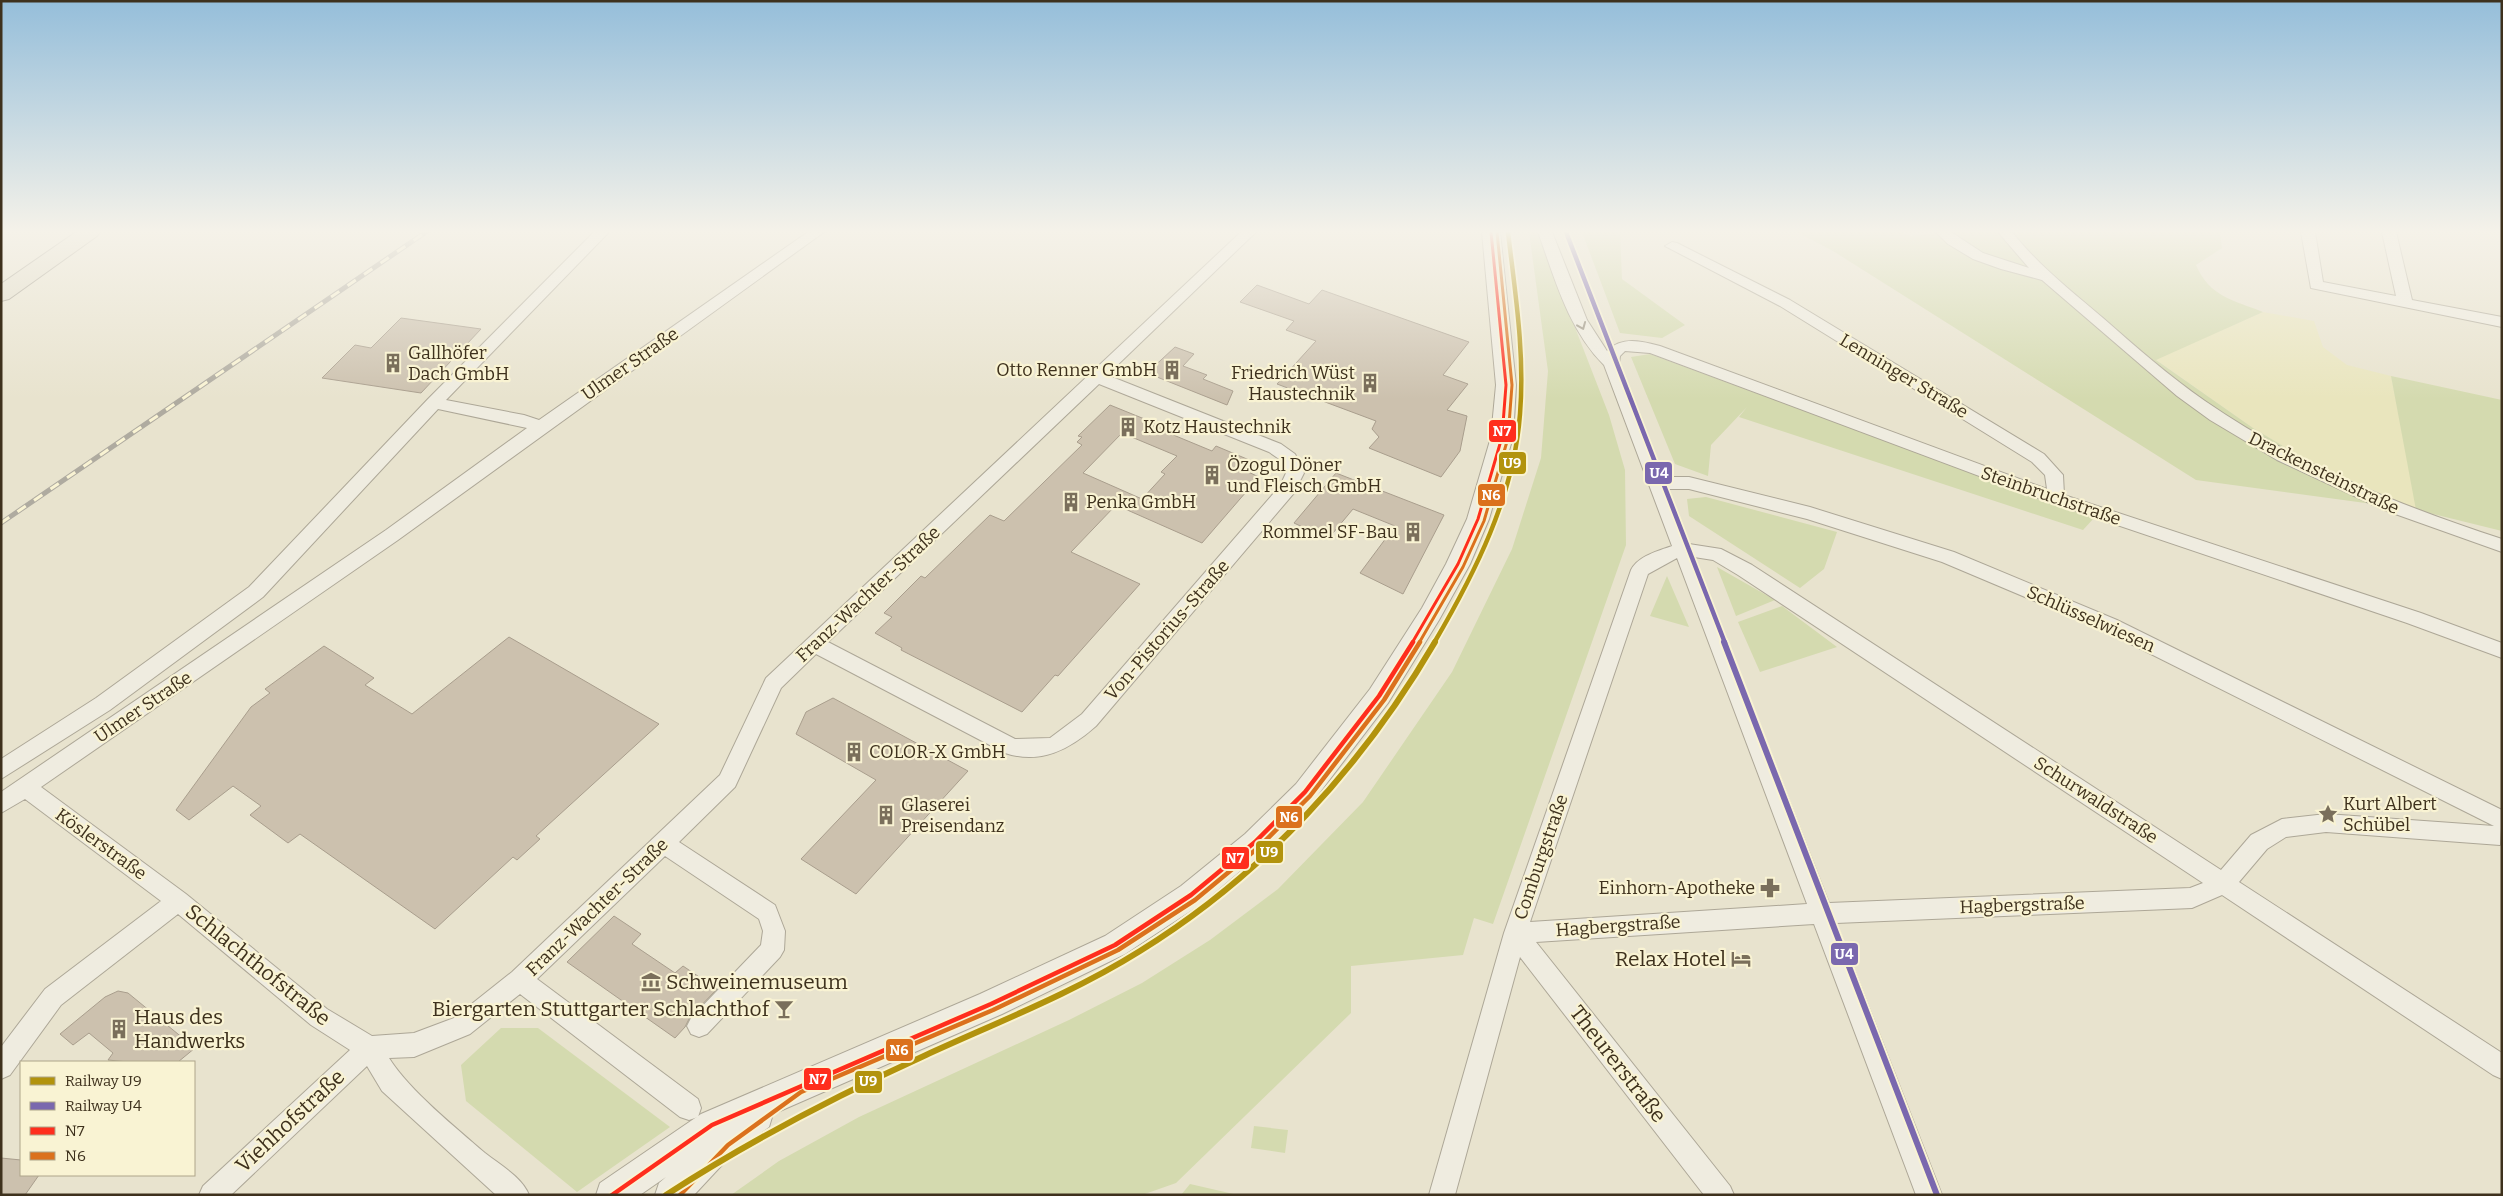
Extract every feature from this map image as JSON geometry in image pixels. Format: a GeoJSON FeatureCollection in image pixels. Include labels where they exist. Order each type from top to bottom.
{"type":"FeatureCollection","features":[{"type":"Feature","properties":{"kind":"street","name":"Ulmer Straße"},"geometry":{"type":"LineString","coordinates":[[1,770],[103,704],[256,592],[434,403],[547,288]]}},
{"type":"Feature","properties":{"kind":"street","name":"Ulmer Straße"},"geometry":{"type":"LineString","coordinates":[[1,804],[392,535],[540,427],[738,288]]}},
{"type":"Feature","properties":{"kind":"street","name":"Franz-Wachter-Straße"},"geometry":{"type":"LineString","coordinates":[[520,980],[728,781],[772,684],[1189,288]]}},
{"type":"Feature","properties":{"kind":"street"},"geometry":{"type":"LineString","coordinates":[[612,1195],[712,1126],[991,1004],[1115,944],[1191,894],[1255,842],[1305,792],[1389,680],[1431,614],[1458,564],[1478,519],[1502,437],[1506,385],[1496,288]]}},
{"type":"Feature","properties":{"kind":"street"},"geometry":{"type":"LineString","coordinates":[[1567,288],[1584,332],[1596,350],[1611,363],[1929,1195]]}},
{"type":"Feature","properties":{"kind":"street","name":"Lenninger Straße"},"geometry":{"type":"LineString","coordinates":[[1755,288],[1785,303],[2038,458],[2051,468],[2058,484],[2055,498]]}},
{"type":"Feature","properties":{"kind":"street","name":"Drackensteinstraße"},"geometry":{"type":"LineString","coordinates":[[2061,288],[2180,391],[2253,439],[2295,463],[2410,514],[2502,546]]}},
{"type":"Feature","properties":{"kind":"street"},"geometry":{"type":"LineString","coordinates":[[2331,288],[2502,322]]}},
{"type":"Feature","properties":{"kind":"street"},"geometry":{"type":"LineString","coordinates":[[2402,288],[2405,302]]}},
{"type":"Feature","properties":{"kind":"street","name":"Steinbruchstraße"},"geometry":{"type":"LineString","coordinates":[[1611,363],[1612,355],[1621,346],[1636,345],[1654,349],[2055,498],[2405,614],[2502,651]]}},
{"type":"Feature","properties":{"kind":"street","name":"Von-Pistorius-Straße"},"geometry":{"type":"LineString","coordinates":[[815,644],[1012,747],[1040,750],[1067,740],[1089,720],[1288,489],[1295,473],[1289,458],[1275,448],[1097,376]]}},
{"type":"Feature","properties":{"kind":"street"},"geometry":{"type":"LineString","coordinates":[[434,403],[524,420],[540,427]]}},
{"type":"Feature","properties":{"kind":"street","name":"Schlüsselwiesen"},"geometry":{"type":"LineString","coordinates":[[1658,483],[1689,484],[1793,508],[1948,557],[2110,625],[2502,820]]}},
{"type":"Feature","properties":{"kind":"street","name":"Schurwaldstraße"},"geometry":{"type":"LineString","coordinates":[[1684,551],[1711,552],[1746,570],[2502,1067]]}},
{"type":"Feature","properties":{"kind":"street","name":"Comburgstraße"},"geometry":{"type":"LineString","coordinates":[[1442,1195],[1515,933],[1640,570],[1656,557],[1684,551]]}},
{"type":"Feature","properties":{"kind":"street"},"geometry":{"type":"LineString","coordinates":[[256,592],[284,610]]}},
{"type":"Feature","properties":{"kind":"street","name":"Köslerstraße"},"geometry":{"type":"LineString","coordinates":[[25,787],[178,901]]}},
{"type":"Feature","properties":{"kind":"street","name":"Hagbergstraße"},"geometry":{"type":"LineString","coordinates":[[1515,933],[1820,914],[2192,898],[2223,884],[2260,842],[2282,828],[2326,823],[2500,836],[2502,834]]}},
{"type":"Feature","properties":{"kind":"street"},"geometry":{"type":"LineString","coordinates":[[663,843],[767,912],[773,921],[776,934],[772,950],[698,1026]]}},
{"type":"Feature","properties":{"kind":"street","name":"Schlachthofstraße"},"geometry":{"type":"LineString","coordinates":[[1,1067],[53,997],[178,901],[320,1017],[368,1048],[391,1084],[475,1161],[516,1195]]}},
{"type":"Feature","properties":{"kind":"street","name":"Theurerstraße"},"geometry":{"type":"LineString","coordinates":[[1515,933],[1721,1195]]}},
{"type":"Feature","properties":{"kind":"street"},"geometry":{"type":"LineString","coordinates":[[368,1048],[414,1045],[462,1026],[520,980],[688,1108]]}},
{"type":"Feature","properties":{"kind":"street","name":"Viehhofstraße"},"geometry":{"type":"LineString","coordinates":[[212,1195],[368,1048]]}},
{"type":"Feature","properties":{"kind":"street"},"geometry":{"type":"LineString","coordinates":[[671,1195],[724,1140],[798,1087]]}},
{"type":"Feature","properties":{"kind":"shaded area"},"geometry":{"type":"Polygon","coordinates":[[[2263,312],[2314,321],[2323,347],[2347,365],[2391,376],[2417,510],[2310,462],[2253,428],[2155,359],[2263,312]]]}},
{"type":"Feature","properties":{"kind":"green space"},"geometry":{"type":"Polygon","coordinates":[[[1537,288],[1560,288],[1609,415],[1625,470],[1626,545],[1493,924],[1474,918],[1463,955],[1351,966],[1351,1013],[1176,1183],[1142,1195],[731,1195],[779,1161],[859,1117],[1069,1020],[1142,983],[1210,940],[1278,889],[1363,802],[1452,672],[1512,549],[1541,458],[1548,371],[1537,288]]]}},
{"type":"Feature","properties":{"kind":"green space"},"geometry":{"type":"Polygon","coordinates":[[[1603,288],[1634,288],[1685,325],[1662,338],[1620,333],[1603,288]]]}},
{"type":"Feature","properties":{"kind":"green space"},"geometry":{"type":"Polygon","coordinates":[[[1891,288],[2212,288],[2232,300],[2263,312],[2156,360],[2253,428],[2310,462],[2416,510],[2196,480],[1891,288]]]}},
{"type":"Feature","properties":{"kind":"green space"},"geometry":{"type":"Polygon","coordinates":[[[1650,354],[2094,518],[2083,530],[1739,417],[1747,407],[1711,445],[1708,476],[1675,464],[1631,357],[1650,354]]]}},
{"type":"Feature","properties":{"kind":"green space"},"geometry":{"type":"Polygon","coordinates":[[[2391,376],[2502,400],[2502,531],[2416,510],[2391,376]]]}},
{"type":"Feature","properties":{"kind":"green space"},"geometry":{"type":"Polygon","coordinates":[[[1706,497],[1837,532],[1824,569],[1800,588],[1689,516],[1687,499],[1706,497]]]}},
{"type":"Feature","properties":{"kind":"green space"},"geometry":{"type":"Polygon","coordinates":[[[1717,567],[1775,600],[1736,616],[1717,567]]]}},
{"type":"Feature","properties":{"kind":"green space"},"geometry":{"type":"Polygon","coordinates":[[[1667,576],[1689,627],[1650,616],[1667,576]]]}},
{"type":"Feature","properties":{"kind":"green space"},"geometry":{"type":"Polygon","coordinates":[[[1782,606],[1837,647],[1760,672],[1738,622],[1782,606]]]}},
{"type":"Feature","properties":{"kind":"green space"},"geometry":{"type":"Polygon","coordinates":[[[501,1028],[538,1028],[670,1127],[577,1192],[466,1101],[461,1065],[501,1028]]]}},
{"type":"Feature","properties":{"kind":"green space"},"geometry":{"type":"Polygon","coordinates":[[[1254,1126],[1288,1130],[1285,1153],[1251,1148],[1254,1126]]]}},
{"type":"Feature","properties":{"kind":"green space"},"geometry":{"type":"Polygon","coordinates":[[[1190,1184],[1238,1195],[1181,1195],[1190,1184]]]}},
{"type":"Feature","properties":{"kind":"building","name":"Friedrich Wüst Haustechnik"},"geometry":{"type":"Polygon","coordinates":[[[1254,288],[1265,288],[1309,304],[1322,290],[1469,342],[1443,375],[1468,384],[1447,410],[1467,416],[1460,451],[1441,477],[1369,448],[1379,437],[1372,429],[1376,421],[1277,384],[1316,341],[1286,330],[1294,321],[1240,302],[1254,288]]]}},
{"type":"Feature","properties":{"kind":"building","name":"Gallhöfer Dach GmbH"},"geometry":{"type":"Polygon","coordinates":[[[401,318],[481,329],[421,393],[322,378],[355,345],[371,348],[401,318]]]}},
{"type":"Feature","properties":{"kind":"building","name":"Otto Renner GmbH"},"geometry":{"type":"Polygon","coordinates":[[[1175,347],[1194,354],[1183,366],[1207,375],[1203,379],[1233,391],[1227,405],[1147,373],[1175,347]]]}},
{"type":"Feature","properties":{"kind":"building"},"geometry":{"type":"Polygon","coordinates":[[[1110,405],[1174,431],[1171,434],[1212,451],[1216,446],[1254,462],[1246,471],[1259,477],[1202,543],[1116,505],[1071,552],[1140,584],[1058,676],[1055,675],[1022,712],[901,650],[902,648],[875,633],[892,617],[884,613],[921,576],[925,578],[990,515],[1004,521],[1082,445],[1077,442],[1082,437],[1078,436],[1110,405]],[[1122,433],[1083,473],[1142,499],[1165,474],[1161,472],[1177,456],[1122,433]]]}},
{"type":"Feature","properties":{"kind":"building","name":"Rommel SF-Bau"},"geometry":{"type":"Polygon","coordinates":[[[1336,473],[1444,515],[1403,594],[1360,573],[1395,526],[1353,509],[1328,539],[1294,523],[1336,473]]]}},
{"type":"Feature","properties":{"kind":"building"},"geometry":{"type":"Polygon","coordinates":[[[509,637],[659,724],[536,836],[540,839],[517,860],[513,857],[435,929],[300,834],[288,843],[250,815],[261,806],[233,786],[189,820],[176,810],[251,707],[270,693],[265,689],[324,646],[374,678],[365,685],[412,714],[509,637]]]}},
{"type":"Feature","properties":{"kind":"building","name":"Glaserei Preisendanz"},"geometry":{"type":"Polygon","coordinates":[[[833,698],[968,771],[856,894],[801,859],[876,780],[796,734],[806,712],[833,698]]]}},
{"type":"Feature","properties":{"kind":"building","name":"Schweinemuseum"},"geometry":{"type":"Polygon","coordinates":[[[614,916],[641,934],[632,944],[675,973],[683,966],[717,989],[690,1017],[685,1027],[675,1038],[567,962],[614,916]]]}},
{"type":"Feature","properties":{"kind":"building","name":"Haus des Handwerks"},"geometry":{"type":"Polygon","coordinates":[[[118,991],[128,993],[195,1048],[179,1061],[108,1060],[113,1053],[89,1033],[73,1045],[60,1034],[105,997],[118,991]]]}},
{"type":"Feature","properties":{"kind":"building"},"geometry":{"type":"Polygon","coordinates":[[[1,1158],[20,1160],[20,1176],[38,1176],[25,1195],[1,1195],[1,1158]]]}},
{"type":"Feature","properties":{"kind":"railway"},"geometry":{"type":"LineString","coordinates":[[1,523],[344,288]]}},
{"type":"Feature","properties":{"kind":"rail line","name":"U9"},"geometry":{"type":"LineString","coordinates":[[666,1195],[760,1137],[825,1103],[1060,994],[1139,952],[1227,890],[1267,855],[1304,818],[1339,778],[1403,692],[1446,623],[1484,548],[1504,496],[1517,441],[1522,389],[1522,363],[1515,288]]}},
{"type":"Feature","properties":{"kind":"rail line","name":"U4"},"geometry":{"type":"LineString","coordinates":[[1588,288],[1937,1195]]}},
{"type":"Feature","properties":{"kind":"transit line","name":"N7"},"geometry":{"type":"LineString","coordinates":[[612,1195],[712,1125],[991,1004],[1115,945],[1191,895],[1255,842],[1305,792],[1379,696],[1431,614],[1458,564],[1478,519],[1502,437],[1506,385],[1496,288]]}},
{"type":"Feature","properties":{"kind":"transit line","name":"N6"},"geometry":{"type":"LineString","coordinates":[[680,1195],[728,1145],[801,1092],[993,1010],[1118,950],[1195,900],[1259,847],[1310,796],[1384,700],[1436,617],[1463,567],[1484,521],[1508,438],[1512,385],[1502,288]]}},
{"type":"Feature","properties":{"kind":"place","name":"Gallhöfer Dach GmbH"},"geometry":{"type":"Point","coordinates":[393,363]}},
{"type":"Feature","properties":{"kind":"place","name":"Otto Renner GmbH"},"geometry":{"type":"Point","coordinates":[1172,370]}},
{"type":"Feature","properties":{"kind":"place","name":"Friedrich Wüst Haustechnik"},"geometry":{"type":"Point","coordinates":[1370,383]}},
{"type":"Feature","properties":{"kind":"place","name":"Kotz Haustechnik"},"geometry":{"type":"Point","coordinates":[1128,427]}},
{"type":"Feature","properties":{"kind":"place","name":"Özogul Döner und Fleisch GmbH"},"geometry":{"type":"Point","coordinates":[1212,475]}},
{"type":"Feature","properties":{"kind":"place","name":"Penka GmbH"},"geometry":{"type":"Point","coordinates":[1071,502]}},
{"type":"Feature","properties":{"kind":"place","name":"Rommel SF-Bau"},"geometry":{"type":"Point","coordinates":[1413,532]}},
{"type":"Feature","properties":{"kind":"place","name":"COLOR-X GmbH"},"geometry":{"type":"Point","coordinates":[854,752]}},
{"type":"Feature","properties":{"kind":"place","name":"Kurt Albert Schübel"},"geometry":{"type":"Point","coordinates":[2328,814]}},
{"type":"Feature","properties":{"kind":"place","name":"Glaserei Preisendanz"},"geometry":{"type":"Point","coordinates":[886,815]}},
{"type":"Feature","properties":{"kind":"place","name":"Einhorn-Apotheke"},"geometry":{"type":"Point","coordinates":[1770,888]}},
{"type":"Feature","properties":{"kind":"place","name":"Relax Hotel"},"geometry":{"type":"Point","coordinates":[1741,959]}},
{"type":"Feature","properties":{"kind":"place","name":"Schweinemuseum"},"geometry":{"type":"Point","coordinates":[651,982]}},
{"type":"Feature","properties":{"kind":"place","name":"Biergarten Stuttgarter Schlachthof"},"geometry":{"type":"Point","coordinates":[784,1009]}},
{"type":"Feature","properties":{"kind":"place","name":"Haus des Handwerks"},"geometry":{"type":"Point","coordinates":[119,1029]}}]}
